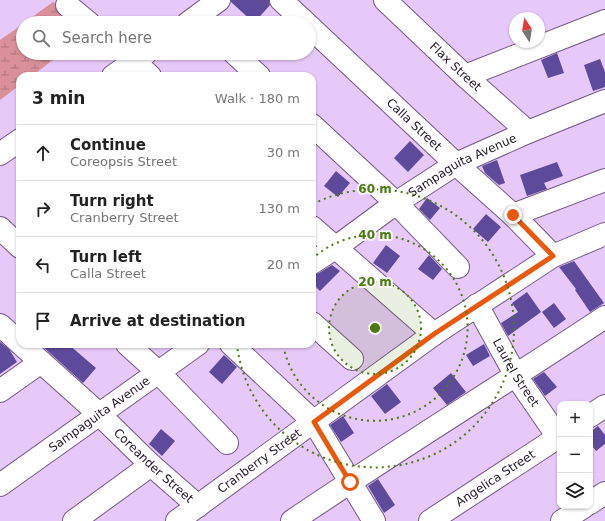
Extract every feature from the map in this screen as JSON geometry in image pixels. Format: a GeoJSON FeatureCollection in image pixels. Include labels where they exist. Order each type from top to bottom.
{"type":"FeatureCollection","features":[{"type":"Feature","properties":{"kind":"street"},"geometry":{"type":"LineString","coordinates":[[201,16],[219,0]]}},
{"type":"Feature","properties":{"kind":"street"},"geometry":{"type":"LineString","coordinates":[[281,0],[298,16]]}},
{"type":"Feature","properties":{"kind":"street","name":"Flax Street"},"geometry":{"type":"LineString","coordinates":[[385,0],[465,76],[528,132]]}},
{"type":"Feature","properties":{"kind":"street"},"geometry":{"type":"LineString","coordinates":[[67,5],[80,16]]}},
{"type":"Feature","properties":{"kind":"street"},"geometry":{"type":"LineString","coordinates":[[465,76],[605,21]]}},
{"type":"Feature","properties":{"kind":"street","name":"Calla Street"},"geometry":{"type":"LineString","coordinates":[[316,33],[456,164],[513,215],[553,256]]}},
{"type":"Feature","properties":{"kind":"street"},"geometry":{"type":"LineString","coordinates":[[242,60],[255,72]]}},
{"type":"Feature","properties":{"kind":"street"},"geometry":{"type":"LineString","coordinates":[[120,72],[139,61]]}},
{"type":"Feature","properties":{"kind":"street","name":"Sampaguita Avenue"},"geometry":{"type":"LineString","coordinates":[[316,260],[396,203],[456,164],[528,132],[605,101]]}},
{"type":"Feature","properties":{"kind":"street"},"geometry":{"type":"LineString","coordinates":[[316,129],[396,203],[458,267]]}},
{"type":"Feature","properties":{"kind":"street"},"geometry":{"type":"LineString","coordinates":[[513,215],[605,180]]}},
{"type":"Feature","properties":{"kind":"street"},"geometry":{"type":"LineString","coordinates":[[0,228],[16,243]]}},
{"type":"Feature","properties":{"kind":"street"},"geometry":{"type":"LineString","coordinates":[[316,231],[434,334]]}},
{"type":"Feature","properties":{"kind":"street","name":"Cranberry Street"},"geometry":{"type":"LineString","coordinates":[[177,521],[434,334],[477,305],[553,256],[605,234]]}},
{"type":"Feature","properties":{"kind":"street","name":"Laurel Street"},"geometry":{"type":"LineString","coordinates":[[477,305],[516,376],[557,433]]}},
{"type":"Feature","properties":{"kind":"street"},"geometry":{"type":"LineString","coordinates":[[292,521],[605,317]]}},
{"type":"Feature","properties":{"kind":"street","name":"Coreander Street"},"geometry":{"type":"LineString","coordinates":[[0,325],[16,340]]}},
{"type":"Feature","properties":{"kind":"street"},"geometry":{"type":"LineString","coordinates":[[316,327],[352,359]]}},
{"type":"Feature","properties":{"kind":"street","name":"Coreander Street"},"geometry":{"type":"LineString","coordinates":[[25,348],[99,414],[151,465],[198,506]]}},
{"type":"Feature","properties":{"kind":"street"},"geometry":{"type":"LineString","coordinates":[[131,348],[159,373],[227,443]]}},
{"type":"Feature","properties":{"kind":"street","name":"Sampaguita Avenue"},"geometry":{"type":"LineString","coordinates":[[0,485],[193,348]]}},
{"type":"Feature","properties":{"kind":"street"},"geometry":{"type":"LineString","coordinates":[[235,348],[314,422],[374,521]]}},
{"type":"Feature","properties":{"kind":"street"},"geometry":{"type":"LineString","coordinates":[[0,391],[41,362]]}},
{"type":"Feature","properties":{"kind":"street"},"geometry":{"type":"LineString","coordinates":[[593,414],[605,406]]}},
{"type":"Feature","properties":{"kind":"street","name":"Angelica Street"},"geometry":{"type":"LineString","coordinates":[[438,519],[558,437]]}},
{"type":"Feature","properties":{"kind":"street"},"geometry":{"type":"LineString","coordinates":[[74,521],[151,465]]}},
{"type":"Feature","properties":{"kind":"street"},"geometry":{"type":"LineString","coordinates":[[593,501],[605,493]]}},
{"type":"Feature","properties":{"kind":"street"},"geometry":{"type":"LineString","coordinates":[[562,521],[580,509]]}},
{"type":"Feature","properties":{"kind":"green space"},"geometry":{"type":"Polygon","coordinates":[[[53,2],[74,16],[34,16],[53,2]]]}},
{"type":"Feature","properties":{"kind":"green space"},"geometry":{"type":"Polygon","coordinates":[[[16,29],[16,60],[53,60],[37,72],[16,72],[16,88],[0,100],[0,40],[16,29]]]}},
{"type":"Feature","properties":{"kind":"building"},"geometry":{"type":"Polygon","coordinates":[[[231,0],[269,0],[270,5],[260,16],[246,16],[231,2],[231,0]]]}},
{"type":"Feature","properties":{"kind":"building"},"geometry":{"type":"Polygon","coordinates":[[[557,53],[564,73],[548,78],[541,60],[557,53]]]}},
{"type":"Feature","properties":{"kind":"building"},"geometry":{"type":"Polygon","coordinates":[[[600,59],[605,72],[605,87],[593,91],[584,65],[600,59]]]}},
{"type":"Feature","properties":{"kind":"building"},"geometry":{"type":"Polygon","coordinates":[[[410,141],[424,155],[408,172],[394,158],[410,141]]]}},
{"type":"Feature","properties":{"kind":"building"},"geometry":{"type":"Polygon","coordinates":[[[497,160],[505,183],[499,185],[485,173],[482,166],[497,160]]]}},
{"type":"Feature","properties":{"kind":"building"},"geometry":{"type":"Polygon","coordinates":[[[557,162],[563,176],[544,183],[547,189],[527,196],[520,175],[557,162]]]}},
{"type":"Feature","properties":{"kind":"building"},"geometry":{"type":"Polygon","coordinates":[[[336,171],[350,183],[338,197],[324,186],[336,171]]]}},
{"type":"Feature","properties":{"kind":"building"},"geometry":{"type":"Polygon","coordinates":[[[427,198],[440,208],[430,220],[419,209],[427,198]]]}},
{"type":"Feature","properties":{"kind":"building"},"geometry":{"type":"Polygon","coordinates":[[[486,214],[501,227],[488,242],[473,229],[486,214]]]}},
{"type":"Feature","properties":{"kind":"building"},"geometry":{"type":"Polygon","coordinates":[[[386,245],[400,256],[387,273],[373,263],[386,245]]]}},
{"type":"Feature","properties":{"kind":"building"},"geometry":{"type":"Polygon","coordinates":[[[429,255],[442,269],[433,280],[418,269],[429,255]]]}},
{"type":"Feature","properties":{"kind":"building"},"geometry":{"type":"Polygon","coordinates":[[[574,261],[604,303],[590,312],[575,290],[576,289],[559,267],[574,261]]]}},
{"type":"Feature","properties":{"kind":"building"},"geometry":{"type":"Polygon","coordinates":[[[332,265],[340,271],[320,291],[316,287],[316,274],[332,265]]]}},
{"type":"Feature","properties":{"kind":"building"},"geometry":{"type":"Polygon","coordinates":[[[527,292],[541,312],[508,336],[501,323],[518,312],[512,303],[527,292]]]}},
{"type":"Feature","properties":{"kind":"building"},"geometry":{"type":"Polygon","coordinates":[[[554,303],[566,319],[554,328],[542,312],[554,303]]]}},
{"type":"Feature","properties":{"kind":"building"},"geometry":{"type":"Polygon","coordinates":[[[0,342],[9,349],[17,362],[0,374],[0,342]]]}},
{"type":"Feature","properties":{"kind":"building"},"geometry":{"type":"Polygon","coordinates":[[[484,344],[490,356],[473,366],[466,355],[484,344]]]}},
{"type":"Feature","properties":{"kind":"building"},"geometry":{"type":"Polygon","coordinates":[[[44,348],[73,348],[96,368],[83,383],[44,348]]]}},
{"type":"Feature","properties":{"kind":"building"},"geometry":{"type":"Polygon","coordinates":[[[224,355],[237,367],[222,384],[209,372],[224,355]]]}},
{"type":"Feature","properties":{"kind":"building"},"geometry":{"type":"Polygon","coordinates":[[[544,372],[557,387],[545,396],[533,379],[544,372]]]}},
{"type":"Feature","properties":{"kind":"building"},"geometry":{"type":"Polygon","coordinates":[[[451,373],[466,392],[447,405],[433,388],[451,373]]]}},
{"type":"Feature","properties":{"kind":"building"},"geometry":{"type":"Polygon","coordinates":[[[387,384],[401,402],[385,414],[371,396],[387,384]]]}},
{"type":"Feature","properties":{"kind":"building"},"geometry":{"type":"Polygon","coordinates":[[[343,416],[354,433],[341,442],[330,425],[343,416]]]}},
{"type":"Feature","properties":{"kind":"building"},"geometry":{"type":"Polygon","coordinates":[[[598,426],[605,435],[605,444],[596,451],[593,447],[593,430],[598,426]]]}},
{"type":"Feature","properties":{"kind":"building"},"geometry":{"type":"Polygon","coordinates":[[[161,429],[175,441],[162,456],[149,444],[161,429]]]}},
{"type":"Feature","properties":{"kind":"building"},"geometry":{"type":"Polygon","coordinates":[[[378,479],[395,505],[384,513],[368,486],[378,479]]]}},
{"type":"Feature","properties":{"kind":"route"},"geometry":{"type":"LineString","coordinates":[[350,482],[314,422],[434,334],[553,256],[513,215]]}}]}
